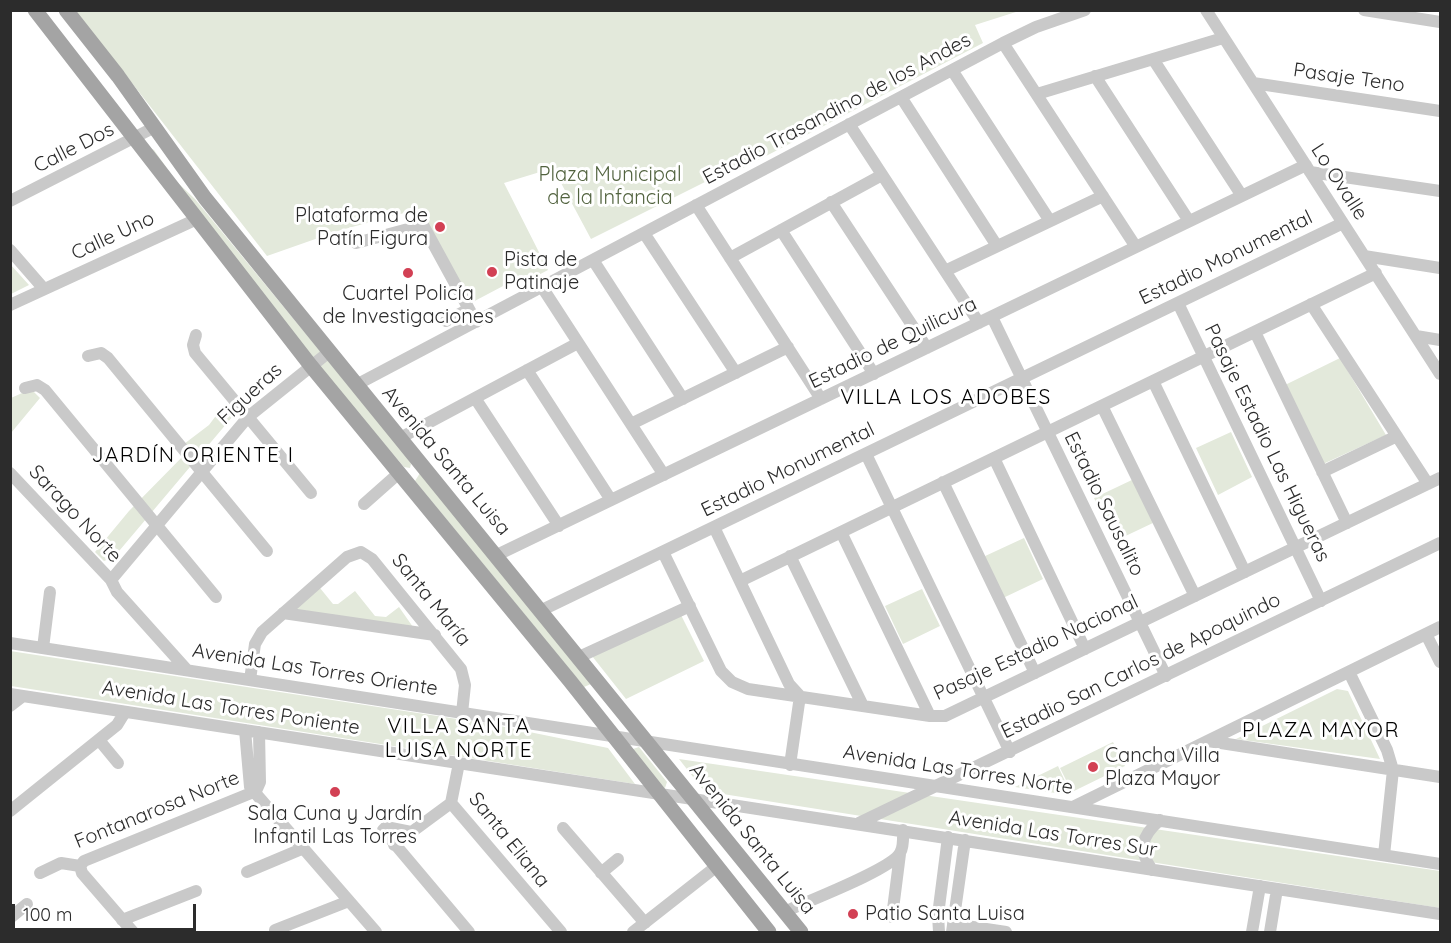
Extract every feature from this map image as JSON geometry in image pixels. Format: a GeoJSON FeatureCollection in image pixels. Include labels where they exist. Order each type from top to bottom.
{"type":"FeatureCollection","features":[{"type":"Feature","properties":{"kind":"main road"},"geometry":{"type":"LineString","coordinates":[[35,10],[311,366],[660,794],[769,933]]}},
{"type":"Feature","properties":{"kind":"main road","name":"Avenida Santa Luisa"},"geometry":{"type":"LineString","coordinates":[[66,10],[155,127],[205,198],[542,610],[692,800],[801,933]]}},
{"type":"Feature","properties":{"kind":"main road"},"geometry":{"type":"LineString","coordinates":[[397,470],[406,476],[414,473],[416,469],[411,452]]}},
{"type":"Feature","properties":{"kind":"street","name":"Estadio Trasandino de los Andes"},"geometry":{"type":"LineString","coordinates":[[356,385],[1003,43],[1036,27],[1085,10]]}},
{"type":"Feature","properties":{"kind":"street","name":"Lo Ovalle"},"geometry":{"type":"LineString","coordinates":[[1206,10],[1440,374]]}},
{"type":"Feature","properties":{"kind":"street"},"geometry":{"type":"LineString","coordinates":[[1364,10],[1440,22]]}},
{"type":"Feature","properties":{"kind":"street"},"geometry":{"type":"LineString","coordinates":[[1037,94],[1223,38]]}},
{"type":"Feature","properties":{"kind":"street"},"geometry":{"type":"LineString","coordinates":[[1003,43],[1136,247]]}},
{"type":"Feature","properties":{"kind":"street"},"geometry":{"type":"LineString","coordinates":[[1153,59],[1242,196]]}},
{"type":"Feature","properties":{"kind":"street"},"geometry":{"type":"LineString","coordinates":[[952,70],[1050,221]]}},
{"type":"Feature","properties":{"kind":"street"},"geometry":{"type":"LineString","coordinates":[[1095,76],[1190,222]]}},
{"type":"Feature","properties":{"kind":"street","name":"Pasaje Teno"},"geometry":{"type":"LineString","coordinates":[[1253,83],[1440,111]]}},
{"type":"Feature","properties":{"kind":"street"},"geometry":{"type":"LineString","coordinates":[[901,97],[997,246]]}},
{"type":"Feature","properties":{"kind":"street"},"geometry":{"type":"LineString","coordinates":[[849,124],[979,323]]}},
{"type":"Feature","properties":{"kind":"street","name":"Calle Dos"},"geometry":{"type":"LineString","coordinates":[[10,201],[155,127]]}},
{"type":"Feature","properties":{"kind":"street"},"geometry":{"type":"LineString","coordinates":[[1308,169],[1440,191]]}},
{"type":"Feature","properties":{"kind":"street","name":"Estadio de Quilicura"},"geometry":{"type":"LineString","coordinates":[[497,555],[1242,196],[1308,169]]}},
{"type":"Feature","properties":{"kind":"street"},"geometry":{"type":"LineString","coordinates":[[730,258],[882,175]]}},
{"type":"Feature","properties":{"kind":"street"},"geometry":{"type":"LineString","coordinates":[[945,271],[1103,196]]}},
{"type":"Feature","properties":{"kind":"street"},"geometry":{"type":"LineString","coordinates":[[831,202],[927,348]]}},
{"type":"Feature","properties":{"kind":"street"},"geometry":{"type":"LineString","coordinates":[[696,205],[821,399]]}},
{"type":"Feature","properties":{"kind":"street","name":"Calle Uno"},"geometry":{"type":"LineString","coordinates":[[10,304],[197,219]]}},
{"type":"Feature","properties":{"kind":"street","name":"Estadio Monumental"},"geometry":{"type":"LineString","coordinates":[[542,610],[1343,223]]}},
{"type":"Feature","properties":{"kind":"street"},"geometry":{"type":"LineString","coordinates":[[356,243],[423,225],[476,322]]}},
{"type":"Feature","properties":{"kind":"street"},"geometry":{"type":"LineString","coordinates":[[781,230],[874,374]]}},
{"type":"Feature","properties":{"kind":"street"},"geometry":{"type":"LineString","coordinates":[[644,233],[736,373]]}},
{"type":"Feature","properties":{"kind":"street"},"geometry":{"type":"LineString","coordinates":[[10,250],[44,289]]}},
{"type":"Feature","properties":{"kind":"street"},"geometry":{"type":"LineString","coordinates":[[1365,256],[1440,268]]}},
{"type":"Feature","properties":{"kind":"street"},"geometry":{"type":"LineString","coordinates":[[593,260],[683,399]]}},
{"type":"Feature","properties":{"kind":"street"},"geometry":{"type":"LineString","coordinates":[[740,581],[1376,273]]}},
{"type":"Feature","properties":{"kind":"street"},"geometry":{"type":"LineString","coordinates":[[542,287],[664,475]]}},
{"type":"Feature","properties":{"kind":"street","name":"Pasaje Estadio Las Higueras"},"geometry":{"type":"LineString","coordinates":[[1178,303],[1322,601]]}},
{"type":"Feature","properties":{"kind":"street"},"geometry":{"type":"LineString","coordinates":[[1311,304],[1428,484]]}},
{"type":"Feature","properties":{"kind":"street"},"geometry":{"type":"LineString","coordinates":[[446,321],[469,309]]}},
{"type":"Feature","properties":{"kind":"street","name":"Estadio Sausalito"},"geometry":{"type":"LineString","coordinates":[[992,317],[1166,676]]}},
{"type":"Feature","properties":{"kind":"street"},"geometry":{"type":"LineString","coordinates":[[1255,332],[1347,523]]}},
{"type":"Feature","properties":{"kind":"street"},"geometry":{"type":"LineString","coordinates":[[196,335],[192,345],[195,353],[311,493]]}},
{"type":"Feature","properties":{"kind":"street"},"geometry":{"type":"LineString","coordinates":[[1416,336],[1440,340]]}},
{"type":"Feature","properties":{"kind":"street"},"geometry":{"type":"LineString","coordinates":[[400,438],[578,343]]}},
{"type":"Feature","properties":{"kind":"street"},"geometry":{"type":"LineString","coordinates":[[631,424],[788,347]]}},
{"type":"Feature","properties":{"kind":"street","name":"Figueras"},"geometry":{"type":"LineString","coordinates":[[111,580],[248,417],[329,352]]}},
{"type":"Feature","properties":{"kind":"street"},"geometry":{"type":"LineString","coordinates":[[88,356],[101,353],[108,358],[267,551]]}},
{"type":"Feature","properties":{"kind":"street"},"geometry":{"type":"LineString","coordinates":[[527,370],[611,500]]}},
{"type":"Feature","properties":{"kind":"street"},"geometry":{"type":"LineString","coordinates":[[1153,381],[1245,572]]}},
{"type":"Feature","properties":{"kind":"street"},"geometry":{"type":"LineString","coordinates":[[24,388],[37,385],[45,390],[216,597]]}},
{"type":"Feature","properties":{"kind":"street"},"geometry":{"type":"LineString","coordinates":[[476,398],[559,526]]}},
{"type":"Feature","properties":{"kind":"street"},"geometry":{"type":"LineString","coordinates":[[1102,406],[1195,596]]}},
{"type":"Feature","properties":{"kind":"street"},"geometry":{"type":"LineString","coordinates":[[1322,472],[1397,436]]}},
{"type":"Feature","properties":{"kind":"street"},"geometry":{"type":"LineString","coordinates":[[866,454],[1010,752]]}},
{"type":"Feature","properties":{"kind":"street"},"geometry":{"type":"LineString","coordinates":[[994,458],[1086,649]]}},
{"type":"Feature","properties":{"kind":"street"},"geometry":{"type":"LineString","coordinates":[[364,504],[397,470]]}},
{"type":"Feature","properties":{"kind":"street","name":"Sarago Norte"},"geometry":{"type":"LineString","coordinates":[[10,473],[111,580],[117,592],[187,670]]}},
{"type":"Feature","properties":{"kind":"street","name":"Pasaje Estadio Nacional"},"geometry":{"type":"LineString","coordinates":[[663,552],[722,671],[732,682],[748,689],[930,716],[950,714],[1440,478]]}},
{"type":"Feature","properties":{"kind":"street"},"geometry":{"type":"LineString","coordinates":[[943,482],[1035,673]]}},
{"type":"Feature","properties":{"kind":"street"},"geometry":{"type":"LineString","coordinates":[[714,527],[789,684],[800,696],[790,765]]}},
{"type":"Feature","properties":{"kind":"street"},"geometry":{"type":"LineString","coordinates":[[841,532],[930,716]]}},
{"type":"Feature","properties":{"kind":"street","name":"Estadio San Carlos de Apoquindo"},"geometry":{"type":"LineString","coordinates":[[859,823],[1440,543]]}},
{"type":"Feature","properties":{"kind":"street","name":"Santa María"},"geometry":{"type":"LineString","coordinates":[[250,680],[257,638],[347,556],[361,552],[372,558],[435,635],[464,675],[462,713]]}},
{"type":"Feature","properties":{"kind":"street"},"geometry":{"type":"LineString","coordinates":[[790,556],[863,706]]}},
{"type":"Feature","properties":{"kind":"street"},"geometry":{"type":"LineString","coordinates":[[43,648],[50,592]]}},
{"type":"Feature","properties":{"kind":"street"},"geometry":{"type":"LineString","coordinates":[[579,657],[690,606]]}},
{"type":"Feature","properties":{"kind":"street"},"geometry":{"type":"LineString","coordinates":[[284,613],[435,635]]}},
{"type":"Feature","properties":{"kind":"street"},"geometry":{"type":"LineString","coordinates":[[1073,807],[1440,627]]}},
{"type":"Feature","properties":{"kind":"street"},"geometry":{"type":"LineString","coordinates":[[1426,634],[1440,662]]}},
{"type":"Feature","properties":{"kind":"street","name":"Avenida Las Torres Oriente"},"geometry":{"type":"LineString","coordinates":[[10,643],[613,736]]}},
{"type":"Feature","properties":{"kind":"street"},"geometry":{"type":"LineString","coordinates":[[1349,672],[1388,750],[1393,770],[1384,855]]}},
{"type":"Feature","properties":{"kind":"street"},"geometry":{"type":"LineString","coordinates":[[10,706],[17,695]]}},
{"type":"Feature","properties":{"kind":"street","name":"Avenida Las Torres Poniente"},"geometry":{"type":"LineString","coordinates":[[17,695],[660,794]]}},
{"type":"Feature","properties":{"kind":"street"},"geometry":{"type":"LineString","coordinates":[[10,811],[99,740],[121,721],[125,712]]}},
{"type":"Feature","properties":{"kind":"street"},"geometry":{"type":"LineString","coordinates":[[245,730],[248,783],[376,933]]}},
{"type":"Feature","properties":{"kind":"street"},"geometry":{"type":"LineString","coordinates":[[256,791],[260,782],[259,732]]}},
{"type":"Feature","properties":{"kind":"street","name":"Avenida Las Torres Norte"},"geometry":{"type":"LineString","coordinates":[[613,736],[1440,864]]}},
{"type":"Feature","properties":{"kind":"street"},"geometry":{"type":"LineString","coordinates":[[99,740],[118,763]]}},
{"type":"Feature","properties":{"kind":"street"},"geometry":{"type":"LineString","coordinates":[[1209,741],[1440,777]]}},
{"type":"Feature","properties":{"kind":"street","name":"Santa Eliana"},"geometry":{"type":"LineString","coordinates":[[459,763],[451,803],[561,933]]}},
{"type":"Feature","properties":{"kind":"street","name":"Fontanarosa Norte"},"geometry":{"type":"LineString","coordinates":[[40,873],[61,863],[80,866],[84,861],[256,791]]}},
{"type":"Feature","properties":{"kind":"street","name":"Avenida Las Torres Sur"},"geometry":{"type":"LineString","coordinates":[[660,794],[1440,914]]}},
{"type":"Feature","properties":{"kind":"street"},"geometry":{"type":"LineString","coordinates":[[394,845],[451,803]]}},
{"type":"Feature","properties":{"kind":"street"},"geometry":{"type":"LineString","coordinates":[[1152,870],[1142,852],[1142,843],[1146,834],[1160,820]]}},
{"type":"Feature","properties":{"kind":"street"},"geometry":{"type":"LineString","coordinates":[[411,832],[384,828],[383,832],[469,933]]}},
{"type":"Feature","properties":{"kind":"street"},"geometry":{"type":"LineString","coordinates":[[563,828],[601,873],[638,930],[717,866]]}},
{"type":"Feature","properties":{"kind":"street"},"geometry":{"type":"LineString","coordinates":[[892,917],[903,830]]}},
{"type":"Feature","properties":{"kind":"street"},"geometry":{"type":"LineString","coordinates":[[939,933],[938,915],[948,837]]}},
{"type":"Feature","properties":{"kind":"street"},"geometry":{"type":"LineString","coordinates":[[965,840],[952,928],[1006,933]]}},
{"type":"Feature","properties":{"kind":"street"},"geometry":{"type":"LineString","coordinates":[[247,872],[304,848]]}},
{"type":"Feature","properties":{"kind":"street"},"geometry":{"type":"LineString","coordinates":[[784,912],[874,872],[900,854]]}},
{"type":"Feature","properties":{"kind":"street"},"geometry":{"type":"LineString","coordinates":[[601,873],[618,859]]}},
{"type":"Feature","properties":{"kind":"street"},"geometry":{"type":"LineString","coordinates":[[80,866],[82,873],[133,933]]}},
{"type":"Feature","properties":{"kind":"street"},"geometry":{"type":"LineString","coordinates":[[1252,933],[1260,886]]}},
{"type":"Feature","properties":{"kind":"street"},"geometry":{"type":"LineString","coordinates":[[1270,933],[1277,889]]}},
{"type":"Feature","properties":{"kind":"street"},"geometry":{"type":"LineString","coordinates":[[122,920],[196,891]]}},
{"type":"Feature","properties":{"kind":"street"},"geometry":{"type":"LineString","coordinates":[[275,930],[349,901]]}},
{"type":"Feature","properties":{"kind":"street"},"geometry":{"type":"LineString","coordinates":[[10,918],[27,904]]}},
{"type":"Feature","properties":{"kind":"green space","name":"Plaza Municipal de la Infancia"},"geometry":{"type":"Polygon","coordinates":[[[72,11],[1019,11],[975,25],[983,43],[743,168],[741,164],[591,239],[553,168],[504,183],[548,270],[527,281],[522,276],[469,304],[419,209],[341,230],[267,256],[121,69],[72,11]]]}},
{"type":"Feature","properties":{"kind":"green space"},"geometry":{"type":"Polygon","coordinates":[[[147,146],[154,150],[176,181],[195,199],[407,457],[411,464],[410,468],[404,467],[303,349],[147,146]]]}},
{"type":"Feature","properties":{"kind":"green space"},"geometry":{"type":"Polygon","coordinates":[[[10,264],[29,285],[11,294],[10,294],[10,264]]]}},
{"type":"Feature","properties":{"kind":"green space"},"geometry":{"type":"Polygon","coordinates":[[[1340,358],[1386,435],[1323,464],[1285,385],[1340,358]]]}},
{"type":"Feature","properties":{"kind":"green space"},"geometry":{"type":"Polygon","coordinates":[[[31,389],[40,398],[11,433],[11,398],[31,389]]]}},
{"type":"Feature","properties":{"kind":"green space"},"geometry":{"type":"Polygon","coordinates":[[[224,405],[233,416],[114,557],[104,561],[95,552],[129,511],[189,450],[184,444],[209,425],[224,405]]]}},
{"type":"Feature","properties":{"kind":"green space"},"geometry":{"type":"Polygon","coordinates":[[[1231,432],[1252,477],[1218,495],[1196,448],[1231,432]]]}},
{"type":"Feature","properties":{"kind":"green space"},"geometry":{"type":"Polygon","coordinates":[[[420,473],[591,684],[584,687],[415,481],[420,473]]]}},
{"type":"Feature","properties":{"kind":"green space"},"geometry":{"type":"Polygon","coordinates":[[[1134,479],[1155,522],[1115,541],[1094,498],[1134,479]]]}},
{"type":"Feature","properties":{"kind":"green space"},"geometry":{"type":"Polygon","coordinates":[[[1024,538],[1043,579],[1003,598],[983,557],[1024,538]]]}},
{"type":"Feature","properties":{"kind":"green space"},"geometry":{"type":"Polygon","coordinates":[[[320,588],[333,604],[338,604],[355,591],[375,616],[386,617],[399,607],[413,627],[294,609],[320,588]]]}},
{"type":"Feature","properties":{"kind":"green space"},"geometry":{"type":"Polygon","coordinates":[[[922,589],[940,626],[903,644],[885,606],[922,589]]]}},
{"type":"Feature","properties":{"kind":"green space"},"geometry":{"type":"Polygon","coordinates":[[[681,615],[704,661],[626,699],[592,656],[681,615]]]}},
{"type":"Feature","properties":{"kind":"green space"},"geometry":{"type":"Polygon","coordinates":[[[10,651],[490,724],[608,748],[635,784],[11,686],[10,651]]]}},
{"type":"Feature","properties":{"kind":"green space"},"geometry":{"type":"Polygon","coordinates":[[[1337,689],[1348,691],[1380,759],[1236,739],[1337,689]]]}},
{"type":"Feature","properties":{"kind":"green space","name":"Cancha Villa Plaza Mayor"},"geometry":{"type":"Polygon","coordinates":[[[1113,742],[1125,766],[1072,792],[1060,768],[1113,742]]]}},
{"type":"Feature","properties":{"kind":"green space"},"geometry":{"type":"Polygon","coordinates":[[[639,747],[667,782],[665,788],[660,787],[630,750],[639,747]]]}},
{"type":"Feature","properties":{"kind":"green space"},"geometry":{"type":"Polygon","coordinates":[[[679,759],[1440,871],[1440,908],[704,791],[679,759]]]}},
{"type":"Feature","properties":{"kind":"green space"},"geometry":{"type":"Polygon","coordinates":[[[1058,766],[1071,794],[1069,795],[1015,787],[1058,766]]]}},
{"type":"Feature","properties":{"kind":"place","name":"Plataforma de Patín Figura"},"geometry":{"type":"Point","coordinates":[440,227]}},
{"type":"Feature","properties":{"kind":"place","name":"Pista de Patinaje"},"geometry":{"type":"Point","coordinates":[492,272]}},
{"type":"Feature","properties":{"kind":"place","name":"Cuartel Policía de Investigaciones"},"geometry":{"type":"Point","coordinates":[408,273]}},
{"type":"Feature","properties":{"kind":"place","name":"Cancha Villa Plaza Mayor"},"geometry":{"type":"Point","coordinates":[1093,767]}},
{"type":"Feature","properties":{"kind":"place","name":"Sala Cuna y Jardín Infantil Las Torres"},"geometry":{"type":"Point","coordinates":[335,792]}},
{"type":"Feature","properties":{"kind":"place","name":"Patio Santa Luisa"},"geometry":{"type":"Point","coordinates":[853,914]}},
{"type":"Feature","properties":{"kind":"district","name":"VILLA LOS ADOBES"},"geometry":{"type":"Point","coordinates":[946,398]}},
{"type":"Feature","properties":{"kind":"district","name":"JARDÍN ORIENTE I"},"geometry":{"type":"Point","coordinates":[193,456]}},
{"type":"Feature","properties":{"kind":"district","name":"PLAZA MAYOR"},"geometry":{"type":"Point","coordinates":[1321,731]}},
{"type":"Feature","properties":{"kind":"district","name":"VILLA SANTA LUISA NORTE"},"geometry":{"type":"Point","coordinates":[459,739]}}]}
